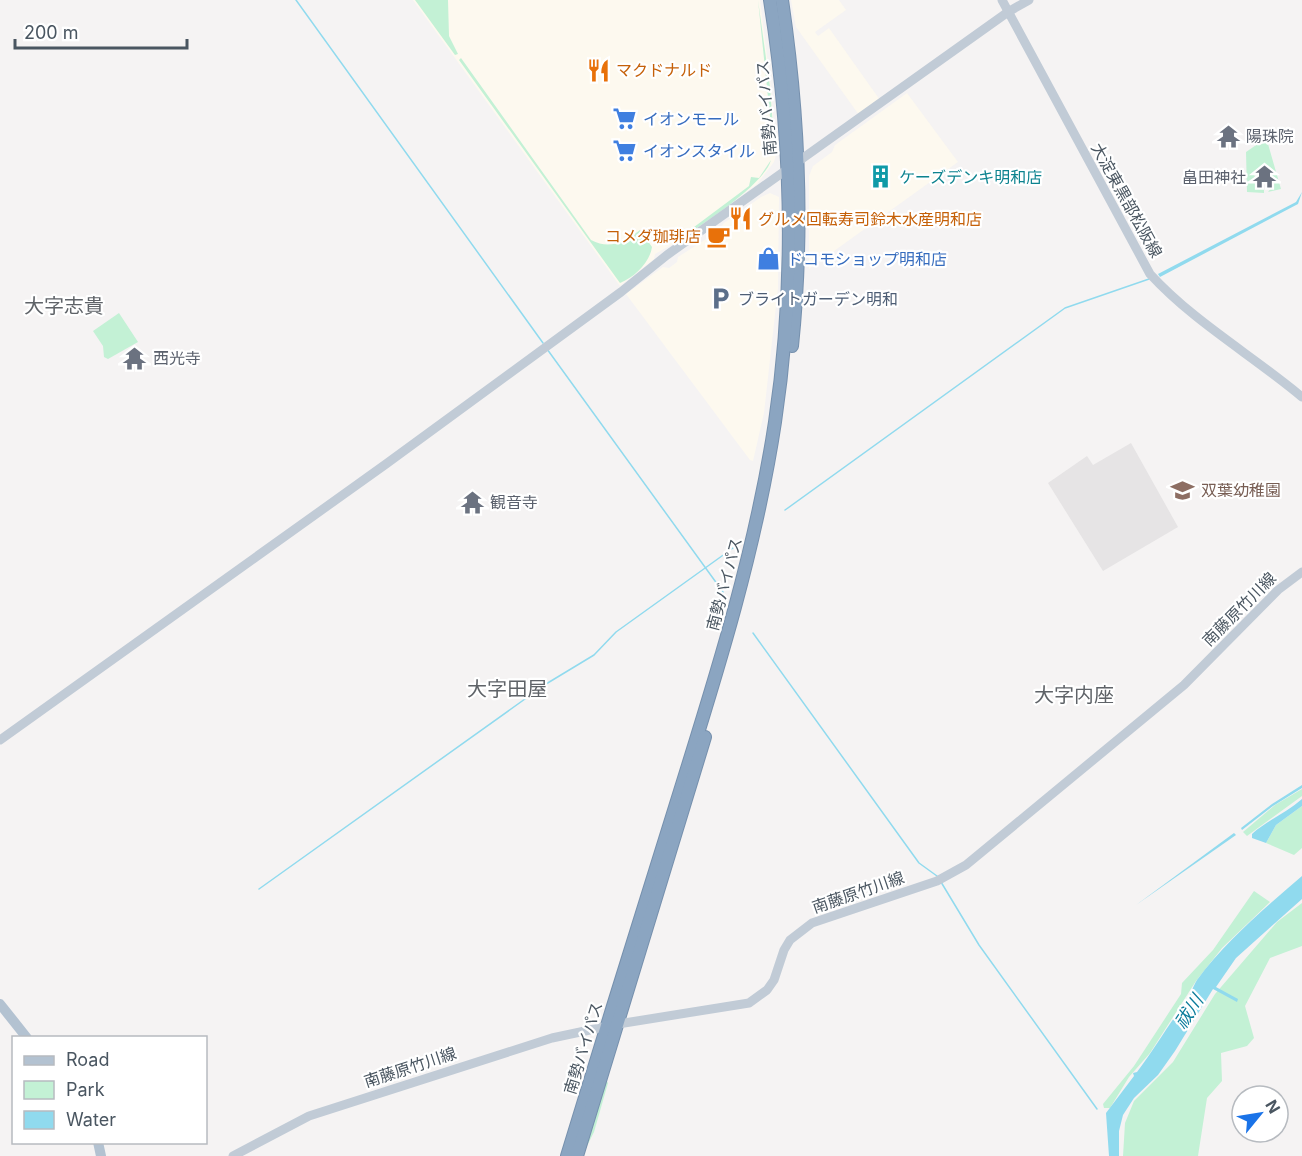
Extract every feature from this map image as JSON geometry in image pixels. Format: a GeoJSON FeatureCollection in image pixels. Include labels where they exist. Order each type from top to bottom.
{"type":"FeatureCollection","features":[{"type":"Feature","properties":{"kind":"highway","name":"南勢バイパス"},"geometry":{"type":"LineString","coordinates":[[577,1156],[612,1025],[741,586],[762,498],[776,419],[785,332],[787,171],[782,90],[770,0]]}},
{"type":"Feature","properties":{"kind":"highway","name":"南勢バイパス"},"geometry":{"type":"LineString","coordinates":[[567,1156],[612,1025],[737,631],[771,494],[783,422],[796,310],[798,163],[793,90],[782,0]]}},
{"type":"Feature","properties":{"kind":"main road","name":"大淀東黒部松阪線"},"geometry":{"type":"LineString","coordinates":[[1002,0],[1150,274],[1175,300],[1261,362],[1302,397]]}},
{"type":"Feature","properties":{"kind":"main road"},"geometry":{"type":"LineString","coordinates":[[0,740],[177,616],[546,347],[667,255],[1008,12],[1029,0]]}},
{"type":"Feature","properties":{"kind":"main road","name":"南藤原竹川線"},"geometry":{"type":"LineString","coordinates":[[233,1156],[309,1116],[543,1041],[612,1025],[749,1003],[767,990],[774,980],[784,950],[805,927],[939,880],[966,865],[1184,686],[1278,590],[1302,572]]}},
{"type":"Feature","properties":{"kind":"main road"},"geometry":{"type":"LineString","coordinates":[[0,1004],[25,1036]]}},
{"type":"Feature","properties":{"kind":"shaded area"},"geometry":{"type":"Polygon","coordinates":[[[413,0],[760,0],[771,88],[776,155],[774,162],[757,184],[680,240],[655,254],[654,259],[620,286],[413,0]]]}},
{"type":"Feature","properties":{"kind":"shaded area"},"geometry":{"type":"Polygon","coordinates":[[[791,0],[839,0],[846,10],[815,32],[818,36],[829,28],[880,100],[859,115],[796,27],[791,0]]]}},
{"type":"Feature","properties":{"kind":"shaded area"},"geometry":{"type":"Polygon","coordinates":[[[907,93],[958,162],[809,269],[809,176],[813,166],[832,152],[835,145],[907,93]]]}},
{"type":"Feature","properties":{"kind":"shaded area"},"geometry":{"type":"Polygon","coordinates":[[[770,193],[779,197],[778,288],[764,413],[753,461],[626,294],[663,267],[669,268],[677,262],[678,257],[717,232],[724,223],[761,197],[770,193]]]}},
{"type":"Feature","properties":{"kind":"shaded area"},"geometry":{"type":"Polygon","coordinates":[[[1131,443],[1178,527],[1103,571],[1048,483],[1087,456],[1093,465],[1131,443]]]}},
{"type":"Feature","properties":{"kind":"green space"},"geometry":{"type":"Polygon","coordinates":[[[415,0],[448,0],[449,36],[458,54],[455,55],[415,0]]]}},
{"type":"Feature","properties":{"kind":"green space"},"geometry":{"type":"Polygon","coordinates":[[[758,0],[770,87],[775,153],[771,153],[773,146],[758,0]]]}},
{"type":"Feature","properties":{"kind":"green space"},"geometry":{"type":"Polygon","coordinates":[[[461,58],[591,240],[604,244],[617,243],[640,230],[652,247],[645,263],[636,273],[620,283],[459,60],[461,58]]]}},
{"type":"Feature","properties":{"kind":"green space"},"geometry":{"type":"Polygon","coordinates":[[[1262,141],[1268,144],[1281,189],[1268,192],[1272,187],[1271,176],[1267,169],[1254,173],[1255,178],[1264,186],[1264,193],[1247,192],[1246,152],[1262,141]]]}},
{"type":"Feature","properties":{"kind":"green space"},"geometry":{"type":"Polygon","coordinates":[[[771,160],[766,170],[757,181],[744,193],[713,217],[674,242],[749,186],[751,177],[759,178],[771,160]]]}},
{"type":"Feature","properties":{"kind":"green space"},"geometry":{"type":"Polygon","coordinates":[[[119,313],[138,342],[108,359],[104,357],[103,346],[93,331],[119,313]]]}},
{"type":"Feature","properties":{"kind":"green space"},"geometry":{"type":"Polygon","coordinates":[[[1302,789],[1302,796],[1247,836],[1243,832],[1275,805],[1302,789]]]}},
{"type":"Feature","properties":{"kind":"green space"},"geometry":{"type":"Polygon","coordinates":[[[1302,806],[1302,848],[1294,855],[1266,843],[1276,825],[1302,806]]]}},
{"type":"Feature","properties":{"kind":"green space"},"geometry":{"type":"Polygon","coordinates":[[[1254,891],[1270,902],[1222,948],[1196,981],[1150,1053],[1129,1077],[1110,1108],[1104,1108],[1103,1104],[1134,1066],[1181,994],[1182,983],[1213,950],[1254,891]]]}},
{"type":"Feature","properties":{"kind":"green space"},"geometry":{"type":"Polygon","coordinates":[[[1302,903],[1302,946],[1270,958],[1245,1006],[1254,1038],[1247,1046],[1221,1053],[1222,1081],[1207,1098],[1198,1156],[1123,1156],[1125,1123],[1134,1101],[1173,1062],[1215,994],[1277,922],[1302,903]]]}},
{"type":"Feature","properties":{"kind":"green space"},"geometry":{"type":"Polygon","coordinates":[[[606,1080],[608,1083],[594,1132],[582,1156],[606,1080]]]}},
{"type":"Feature","properties":{"kind":"water"},"geometry":{"type":"Polygon","coordinates":[[[1302,192],[1298,204],[1160,277],[1158,274],[1296,202],[1302,192]]]}},
{"type":"Feature","properties":{"kind":"water"},"geometry":{"type":"Polygon","coordinates":[[[1302,785],[1302,788],[1273,806],[1242,830],[1241,828],[1272,804],[1302,785]]]}},
{"type":"Feature","properties":{"kind":"water"},"geometry":{"type":"Polygon","coordinates":[[[1302,799],[1302,806],[1276,825],[1266,843],[1252,838],[1252,834],[1258,829],[1302,799]]]}},
{"type":"Feature","properties":{"kind":"water"},"geometry":{"type":"Polygon","coordinates":[[[1234,833],[1236,835],[1136,905],[1234,833]]]}},
{"type":"Feature","properties":{"kind":"water","name":"祓川"},"geometry":{"type":"Polygon","coordinates":[[[1302,876],[1302,899],[1236,958],[1216,987],[1238,999],[1237,1002],[1213,989],[1158,1075],[1134,1098],[1123,1115],[1119,1131],[1119,1156],[1109,1156],[1106,1113],[1184,1005],[1197,980],[1233,938],[1302,876]]]}},
{"type":"Feature","properties":{"kind":"waterway"},"geometry":{"type":"LineString","coordinates":[[296,0],[543,343]]}},
{"type":"Feature","properties":{"kind":"waterway"},"geometry":{"type":"LineString","coordinates":[[785,510],[1065,308],[1149,279]]}},
{"type":"Feature","properties":{"kind":"waterway"},"geometry":{"type":"LineString","coordinates":[[547,349],[723,592]]}},
{"type":"Feature","properties":{"kind":"waterway"},"geometry":{"type":"LineString","coordinates":[[259,889],[546,684],[594,655],[616,632],[733,548]]}},
{"type":"Feature","properties":{"kind":"waterway"},"geometry":{"type":"LineString","coordinates":[[753,633],[919,863],[937,876]]}},
{"type":"Feature","properties":{"kind":"waterway"},"geometry":{"type":"LineString","coordinates":[[941,882],[979,945],[1097,1109]]}},
{"type":"Feature","properties":{"kind":"place","name":"マクドナルド"},"geometry":{"type":"Point","coordinates":[598,70]}},
{"type":"Feature","properties":{"kind":"place","name":"イオンモール"},"geometry":{"type":"Point","coordinates":[625,119]}},
{"type":"Feature","properties":{"kind":"place","name":"陽珠院"},"geometry":{"type":"Point","coordinates":[1228,136]}},
{"type":"Feature","properties":{"kind":"place","name":"イオンスタイル"},"geometry":{"type":"Point","coordinates":[625,151]}},
{"type":"Feature","properties":{"kind":"place","name":"ケーズデンキ明和店"},"geometry":{"type":"Point","coordinates":[881,177]}},
{"type":"Feature","properties":{"kind":"place","name":"畠田神社"},"geometry":{"type":"Point","coordinates":[1264,177]}},
{"type":"Feature","properties":{"kind":"place","name":"グルメ回転寿司鈴木水産明和店"},"geometry":{"type":"Point","coordinates":[740,219]}},
{"type":"Feature","properties":{"kind":"place","name":"コメダ珈琲店"},"geometry":{"type":"Point","coordinates":[719,236]}},
{"type":"Feature","properties":{"kind":"place","name":"ドコモショップ明和店"},"geometry":{"type":"Point","coordinates":[769,259]}},
{"type":"Feature","properties":{"kind":"place","name":"ブライトガーデン明和"},"geometry":{"type":"Point","coordinates":[720,299]}},
{"type":"Feature","properties":{"kind":"place","name":"西光寺"},"geometry":{"type":"Point","coordinates":[135,358]}},
{"type":"Feature","properties":{"kind":"place","name":"双葉幼稚園"},"geometry":{"type":"Point","coordinates":[1183,490]}},
{"type":"Feature","properties":{"kind":"place","name":"観音寺"},"geometry":{"type":"Point","coordinates":[472,502]}},
{"type":"Feature","properties":{"kind":"district","name":"大字志貴"},"geometry":{"type":"Point","coordinates":[64,306]}},
{"type":"Feature","properties":{"kind":"district","name":"大字田屋"},"geometry":{"type":"Point","coordinates":[507,689]}},
{"type":"Feature","properties":{"kind":"district","name":"大字内座"},"geometry":{"type":"Point","coordinates":[1074,695]}}]}
